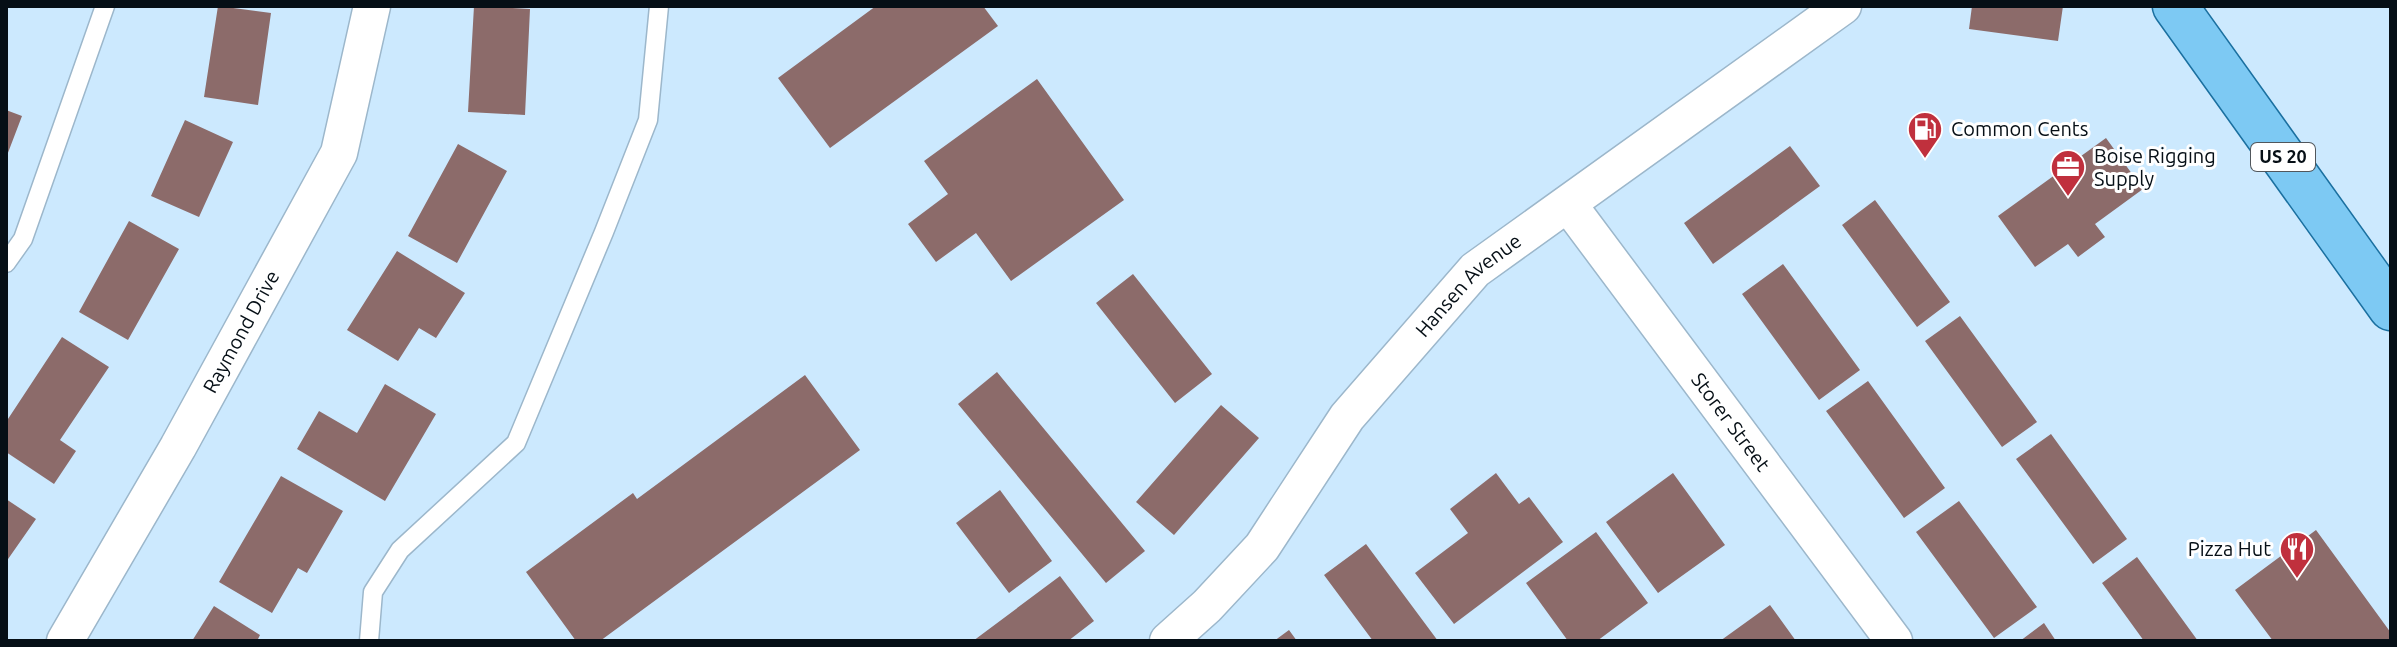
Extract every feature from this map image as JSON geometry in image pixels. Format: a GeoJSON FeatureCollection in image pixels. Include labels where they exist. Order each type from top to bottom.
{"type":"FeatureCollection","features":[{"type":"Feature","properties":{"kind":"main road","name":"US 20"},"geometry":{"type":"LineString","coordinates":[[2175,6],[2391,308]]}},
{"type":"Feature","properties":{"kind":"street","name":"Raymond Drive"},"geometry":{"type":"LineString","coordinates":[[65,641],[178,447],[339,153],[372,6]]}},
{"type":"Feature","properties":{"kind":"street","name":"Hansen Avenue"},"geometry":{"type":"LineString","coordinates":[[1168,641],[1207,606],[1262,547],[1347,417],[1475,270],[1843,6]]}},
{"type":"Feature","properties":{"kind":"street","name":"Storer Street"},"geometry":{"type":"LineString","coordinates":[[1568,204],[1894,641]]}},
{"type":"Feature","properties":{"kind":"lane"},"geometry":{"type":"LineString","coordinates":[[6,263],[23,239],[105,6]]}},
{"type":"Feature","properties":{"kind":"lane"},"geometry":{"type":"LineString","coordinates":[[369,641],[373,592],[400,550],[516,443],[599,247],[648,120],[659,6]]}},
{"type":"Feature","properties":{"kind":"building"},"geometry":{"type":"Polygon","coordinates":[[[218,6],[271,13],[258,105],[204,97],[218,6]]]}},
{"type":"Feature","properties":{"kind":"building"},"geometry":{"type":"Polygon","coordinates":[[[474,6],[530,9],[525,115],[468,112],[474,6]]]}},
{"type":"Feature","properties":{"kind":"building"},"geometry":{"type":"Polygon","coordinates":[[[876,6],[983,6],[998,26],[830,148],[778,78],[876,6]]]}},
{"type":"Feature","properties":{"kind":"building"},"geometry":{"type":"Polygon","coordinates":[[[1972,6],[2063,6],[2058,41],[1969,29],[1972,6]]]}},
{"type":"Feature","properties":{"kind":"building"},"geometry":{"type":"Polygon","coordinates":[[[1037,79],[1124,200],[1011,281],[976,233],[936,262],[908,224],[948,194],[924,161],[1037,79]]]}},
{"type":"Feature","properties":{"kind":"building"},"geometry":{"type":"Polygon","coordinates":[[[6,110],[22,116],[6,158],[6,110]]]}},
{"type":"Feature","properties":{"kind":"building"},"geometry":{"type":"Polygon","coordinates":[[[185,120],[233,142],[199,217],[151,196],[185,120]]]}},
{"type":"Feature","properties":{"kind":"building"},"geometry":{"type":"Polygon","coordinates":[[[2106,138],[2143,189],[2095,224],[2105,237],[2078,257],[2068,244],[2035,267],[1998,216],[2106,138]]]}},
{"type":"Feature","properties":{"kind":"building"},"geometry":{"type":"Polygon","coordinates":[[[458,144],[507,171],[457,263],[408,236],[458,144]]]}},
{"type":"Feature","properties":{"kind":"building"},"geometry":{"type":"Polygon","coordinates":[[[1790,146],[1820,186],[1713,264],[1684,223],[1790,146]]]}},
{"type":"Feature","properties":{"kind":"building"},"geometry":{"type":"Polygon","coordinates":[[[1875,200],[1950,302],[1917,327],[1842,225],[1875,200]]]}},
{"type":"Feature","properties":{"kind":"building"},"geometry":{"type":"Polygon","coordinates":[[[129,221],[179,249],[128,340],[79,312],[129,221]]]}},
{"type":"Feature","properties":{"kind":"building"},"geometry":{"type":"Polygon","coordinates":[[[397,251],[465,293],[436,338],[419,328],[398,361],[347,330],[397,251]]]}},
{"type":"Feature","properties":{"kind":"building"},"geometry":{"type":"Polygon","coordinates":[[[1783,264],[1860,370],[1819,400],[1742,294],[1783,264]]]}},
{"type":"Feature","properties":{"kind":"building"},"geometry":{"type":"Polygon","coordinates":[[[1133,274],[1212,374],[1175,403],[1096,303],[1133,274]]]}},
{"type":"Feature","properties":{"kind":"building"},"geometry":{"type":"Polygon","coordinates":[[[1960,316],[2037,422],[2002,447],[1925,341],[1960,316]]]}},
{"type":"Feature","properties":{"kind":"building"},"geometry":{"type":"Polygon","coordinates":[[[62,337],[109,367],[60,440],[76,451],[54,484],[6,452],[6,422],[62,337]]]}},
{"type":"Feature","properties":{"kind":"building"},"geometry":{"type":"Polygon","coordinates":[[[997,372],[1145,551],[1106,583],[958,404],[997,372]]]}},
{"type":"Feature","properties":{"kind":"building"},"geometry":{"type":"Polygon","coordinates":[[[805,375],[860,450],[600,641],[576,641],[526,572],[633,493],[637,499],[805,375]]]}},
{"type":"Feature","properties":{"kind":"building"},"geometry":{"type":"Polygon","coordinates":[[[1868,381],[1945,488],[1904,518],[1826,411],[1868,381]]]}},
{"type":"Feature","properties":{"kind":"building"},"geometry":{"type":"Polygon","coordinates":[[[385,384],[436,414],[385,501],[297,449],[319,411],[357,433],[385,384]]]}},
{"type":"Feature","properties":{"kind":"building"},"geometry":{"type":"Polygon","coordinates":[[[1221,405],[1259,438],[1174,535],[1136,502],[1221,405]]]}},
{"type":"Feature","properties":{"kind":"building"},"geometry":{"type":"Polygon","coordinates":[[[2051,434],[2127,539],[2093,564],[2016,459],[2051,434]]]}},
{"type":"Feature","properties":{"kind":"building"},"geometry":{"type":"Polygon","coordinates":[[[1496,473],[1519,504],[1529,497],[1563,542],[1454,624],[1415,573],[1468,533],[1450,509],[1496,473]]]}},
{"type":"Feature","properties":{"kind":"building"},"geometry":{"type":"Polygon","coordinates":[[[1673,473],[1725,545],[1658,593],[1606,522],[1673,473]]]}},
{"type":"Feature","properties":{"kind":"building"},"geometry":{"type":"Polygon","coordinates":[[[281,476],[343,511],[307,573],[298,568],[272,613],[219,582],[281,476]]]}},
{"type":"Feature","properties":{"kind":"building"},"geometry":{"type":"Polygon","coordinates":[[[1000,490],[1052,561],[1009,593],[956,523],[1000,490]]]}},
{"type":"Feature","properties":{"kind":"building"},"geometry":{"type":"Polygon","coordinates":[[[6,499],[36,519],[6,562],[6,499]]]}},
{"type":"Feature","properties":{"kind":"building"},"geometry":{"type":"Polygon","coordinates":[[[1959,501],[2037,607],[1994,638],[1916,532],[1959,501]]]}},
{"type":"Feature","properties":{"kind":"building"},"geometry":{"type":"Polygon","coordinates":[[[2316,530],[2391,633],[2391,641],[2273,641],[2235,590],[2316,530]]]}},
{"type":"Feature","properties":{"kind":"building"},"geometry":{"type":"Polygon","coordinates":[[[1596,532],[1648,603],[1597,641],[1568,641],[1526,583],[1596,532]]]}},
{"type":"Feature","properties":{"kind":"building"},"geometry":{"type":"Polygon","coordinates":[[[1366,544],[1438,641],[1373,641],[1324,575],[1366,544]]]}},
{"type":"Feature","properties":{"kind":"building"},"geometry":{"type":"Polygon","coordinates":[[[2137,557],[2198,641],[2144,641],[2102,583],[2137,557]]]}},
{"type":"Feature","properties":{"kind":"building"},"geometry":{"type":"Polygon","coordinates":[[[1060,576],[1094,621],[1068,641],[973,641],[1060,576]]]}},
{"type":"Feature","properties":{"kind":"building"},"geometry":{"type":"Polygon","coordinates":[[[1770,605],[1796,641],[1720,641],[1770,605]]]}},
{"type":"Feature","properties":{"kind":"building"},"geometry":{"type":"Polygon","coordinates":[[[214,606],[260,635],[257,641],[192,641],[214,606]]]}},
{"type":"Feature","properties":{"kind":"building"},"geometry":{"type":"Polygon","coordinates":[[[2044,623],[2056,641],[2020,641],[2044,623]]]}},
{"type":"Feature","properties":{"kind":"building"},"geometry":{"type":"Polygon","coordinates":[[[1289,630],[1297,641],[1274,641],[1289,630]]]}},
{"type":"Feature","properties":{"kind":"place","name":"Common Cents"},"geometry":{"type":"Point","coordinates":[1925,160]}},
{"type":"Feature","properties":{"kind":"place","name":"Boise Rigging Supply"},"geometry":{"type":"Point","coordinates":[2068,198]}},
{"type":"Feature","properties":{"kind":"place","name":"Pizza Hut"},"geometry":{"type":"Point","coordinates":[2297,580]}}]}
